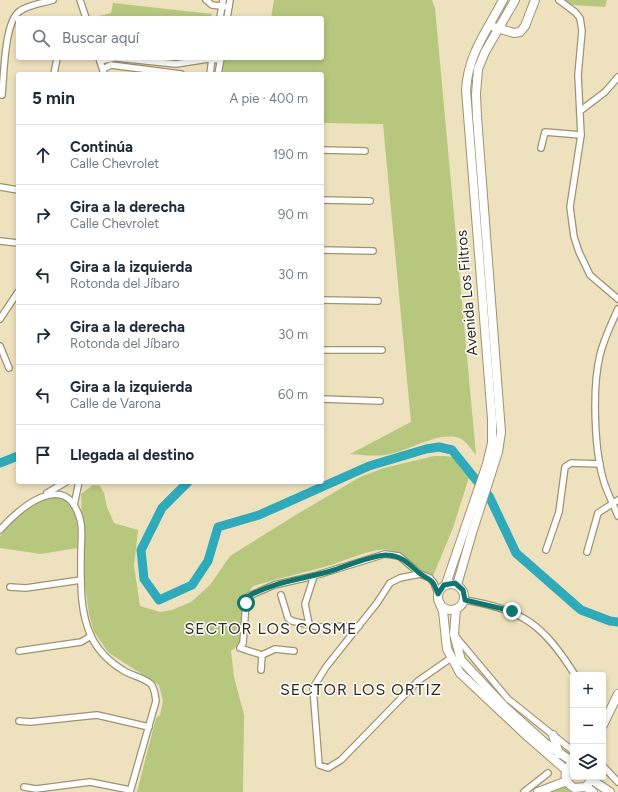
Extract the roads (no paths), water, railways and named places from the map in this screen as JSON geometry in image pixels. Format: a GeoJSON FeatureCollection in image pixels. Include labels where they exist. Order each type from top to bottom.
{"type":"FeatureCollection","features":[{"type":"Feature","properties":{"kind":"main road","name":"Avenida Los Filtros"},"geometry":{"type":"LineString","coordinates":[[495,450],[466,90],[469,66],[476,48],[503,0]]}},
{"type":"Feature","properties":{"kind":"main road","name":"Avenida Los Filtros"},"geometry":{"type":"LineString","coordinates":[[446,584],[468,531],[495,450],[501,422],[476,94],[478,69],[485,52],[514,0]]}},
{"type":"Feature","properties":{"kind":"main road"},"geometry":{"type":"LineString","coordinates":[[490,25],[514,33],[520,32],[525,26],[535,0]]}},
{"type":"Feature","properties":{"kind":"main road","name":"Avenida Los Filtros"},"geometry":{"type":"LineString","coordinates":[[457,585],[468,531]]}},
{"type":"Feature","properties":{"kind":"main road"},"geometry":{"type":"LineString","coordinates":[[440,604],[448,610],[456,609],[465,600],[463,590],[457,585],[446,584],[438,594],[440,604],[443,611],[446,644],[451,658],[460,673],[471,685],[566,770]]}},
{"type":"Feature","properties":{"kind":"main road"},"geometry":{"type":"LineString","coordinates":[[456,609],[454,634],[461,660],[467,668],[505,707],[545,743],[570,761]]}},
{"type":"Feature","properties":{"kind":"main road"},"geometry":{"type":"LineString","coordinates":[[606,719],[616,704],[618,694]]}},
{"type":"Feature","properties":{"kind":"main road"},"geometry":{"type":"LineString","coordinates":[[553,735],[560,754]]}},
{"type":"Feature","properties":{"kind":"main road"},"geometry":{"type":"LineString","coordinates":[[570,766],[566,770],[566,781],[574,788],[586,787],[593,792]]}},
{"type":"Feature","properties":{"kind":"main road"},"geometry":{"type":"LineString","coordinates":[[586,787],[591,780]]}},
{"type":"Feature","properties":{"kind":"main road"},"geometry":{"type":"LineString","coordinates":[[595,780],[610,792]]}},
{"type":"Feature","properties":{"kind":"main road"},"geometry":{"type":"LineString","coordinates":[[538,792],[566,781]]}},
{"type":"Feature","properties":{"kind":"street"},"geometry":{"type":"LineString","coordinates":[[2,95],[9,28],[14,16],[20,10],[52,0]]}},
{"type":"Feature","properties":{"kind":"street"},"geometry":{"type":"LineString","coordinates":[[80,0],[85,16]]}},
{"type":"Feature","properties":{"kind":"street"},"geometry":{"type":"LineString","coordinates":[[206,0],[212,5],[222,3],[229,7]]}},
{"type":"Feature","properties":{"kind":"street"},"geometry":{"type":"LineString","coordinates":[[227,16],[230,0]]}},
{"type":"Feature","properties":{"kind":"street"},"geometry":{"type":"LineString","coordinates":[[560,0],[575,12],[581,24],[578,75],[581,135],[570,207],[574,237],[579,252],[590,275],[618,299]]}},
{"type":"Feature","properties":{"kind":"street"},"geometry":{"type":"LineString","coordinates":[[220,16],[222,3]]}},
{"type":"Feature","properties":{"kind":"street"},"geometry":{"type":"LineString","coordinates":[[54,72],[57,60]]}},
{"type":"Feature","properties":{"kind":"street"},"geometry":{"type":"LineString","coordinates":[[100,60],[103,71],[111,65],[165,72]]}},
{"type":"Feature","properties":{"kind":"street"},"geometry":{"type":"LineString","coordinates":[[137,60],[176,64],[205,60]]}},
{"type":"Feature","properties":{"kind":"street"},"geometry":{"type":"LineString","coordinates":[[210,72],[212,60]]}},
{"type":"Feature","properties":{"kind":"street"},"geometry":{"type":"LineString","coordinates":[[218,72],[220,60]]}},
{"type":"Feature","properties":{"kind":"street"},"geometry":{"type":"LineString","coordinates":[[580,111],[605,92],[618,77]]}},
{"type":"Feature","properties":{"kind":"street"},"geometry":{"type":"LineString","coordinates":[[541,148],[545,132],[581,135]]}},
{"type":"Feature","properties":{"kind":"street"},"geometry":{"type":"LineString","coordinates":[[324,150],[365,151]]}},
{"type":"Feature","properties":{"kind":"street"},"geometry":{"type":"LineString","coordinates":[[0,187],[16,190]]}},
{"type":"Feature","properties":{"kind":"street"},"geometry":{"type":"LineString","coordinates":[[324,200],[370,201]]}},
{"type":"Feature","properties":{"kind":"street"},"geometry":{"type":"LineString","coordinates":[[0,240],[16,243]]}},
{"type":"Feature","properties":{"kind":"street"},"geometry":{"type":"LineString","coordinates":[[324,250],[373,251]]}},
{"type":"Feature","properties":{"kind":"street"},"geometry":{"type":"LineString","coordinates":[[0,319],[16,295]]}},
{"type":"Feature","properties":{"kind":"street"},"geometry":{"type":"LineString","coordinates":[[324,300],[378,301]]}},
{"type":"Feature","properties":{"kind":"street"},"geometry":{"type":"LineString","coordinates":[[618,310],[604,343],[597,371],[596,428],[600,464],[605,485],[615,502],[618,516]]}},
{"type":"Feature","properties":{"kind":"street"},"geometry":{"type":"LineString","coordinates":[[0,346],[9,368]]}},
{"type":"Feature","properties":{"kind":"street"},"geometry":{"type":"LineString","coordinates":[[324,350],[382,350]]}},
{"type":"Feature","properties":{"kind":"street"},"geometry":{"type":"LineString","coordinates":[[324,399],[380,401]]}},
{"type":"Feature","properties":{"kind":"street"},"geometry":{"type":"LineString","coordinates":[[546,550],[559,512],[565,467],[571,463],[600,464]]}},
{"type":"Feature","properties":{"kind":"street"},"geometry":{"type":"LineString","coordinates":[[0,530],[11,517],[62,484]]}},
{"type":"Feature","properties":{"kind":"street"},"geometry":{"type":"LineString","coordinates":[[74,505],[79,484]]}},
{"type":"Feature","properties":{"kind":"street"},"geometry":{"type":"LineString","coordinates":[[24,787],[36,789],[90,782],[130,791],[156,701],[155,691],[151,684],[126,672],[106,657],[91,636],[84,611],[81,580],[80,520],[74,505],[62,495],[54,493],[45,494]]}},
{"type":"Feature","properties":{"kind":"street"},"geometry":{"type":"LineString","coordinates":[[587,552],[598,513],[615,502]]}},
{"type":"Feature","properties":{"kind":"street"},"geometry":{"type":"LineString","coordinates":[[294,651],[275,650],[262,655],[240,648],[243,643],[246,603],[249,596],[274,585],[314,576],[385,554],[399,556],[420,574],[430,578],[434,583],[438,594]]}},
{"type":"Feature","properties":{"kind":"street"},"geometry":{"type":"LineString","coordinates":[[420,574],[400,578],[390,583],[359,626],[326,667],[313,688],[319,765],[324,768],[332,767],[341,760],[418,680],[451,658]]}},
{"type":"Feature","properties":{"kind":"street"},"geometry":{"type":"LineString","coordinates":[[309,624],[305,604],[314,576]]}},
{"type":"Feature","properties":{"kind":"street"},"geometry":{"type":"LineString","coordinates":[[10,587],[26,588],[81,580]]}},
{"type":"Feature","properties":{"kind":"street"},"geometry":{"type":"LineString","coordinates":[[280,595],[288,618],[319,627],[359,626]]}},
{"type":"Feature","properties":{"kind":"street"},"geometry":{"type":"LineString","coordinates":[[465,600],[512,611],[532,623],[556,648],[573,672]]}},
{"type":"Feature","properties":{"kind":"street"},"geometry":{"type":"LineString","coordinates":[[454,634],[508,698],[570,749]]}},
{"type":"Feature","properties":{"kind":"street"},"geometry":{"type":"LineString","coordinates":[[19,651],[81,642],[91,636]]}},
{"type":"Feature","properties":{"kind":"street"},"geometry":{"type":"LineString","coordinates":[[261,670],[262,655]]}},
{"type":"Feature","properties":{"kind":"street"},"geometry":{"type":"LineString","coordinates":[[19,721],[30,722],[98,715],[149,727]]}},
{"type":"Feature","properties":{"kind":"street"},"geometry":{"type":"LineString","coordinates":[[606,769],[618,782]]}},
{"type":"Feature","properties":{"kind":"street"},"geometry":{"type":"LineString","coordinates":[[524,792],[548,773]]}},
{"type":"Feature","properties":{"kind":"waterway"},"geometry":{"type":"LineString","coordinates":[[186,484],[162,508],[141,550],[144,579],[159,600],[192,585],[208,561],[218,527],[259,515],[369,466],[426,449],[439,447],[452,450],[489,496],[516,553],[581,610],[610,621],[618,622]]}},
{"type":"Feature","properties":{"kind":"waterway"},"geometry":{"type":"LineString","coordinates":[[0,463],[16,457]]}},
{"type":"Feature","properties":{"kind":"district","name":"SECTOR LOS COSME"},"geometry":{"type":"Point","coordinates":[271,628]}},
{"type":"Feature","properties":{"kind":"district","name":"SECTOR LOS ORTIZ"},"geometry":{"type":"Point","coordinates":[361,689]}}]}
